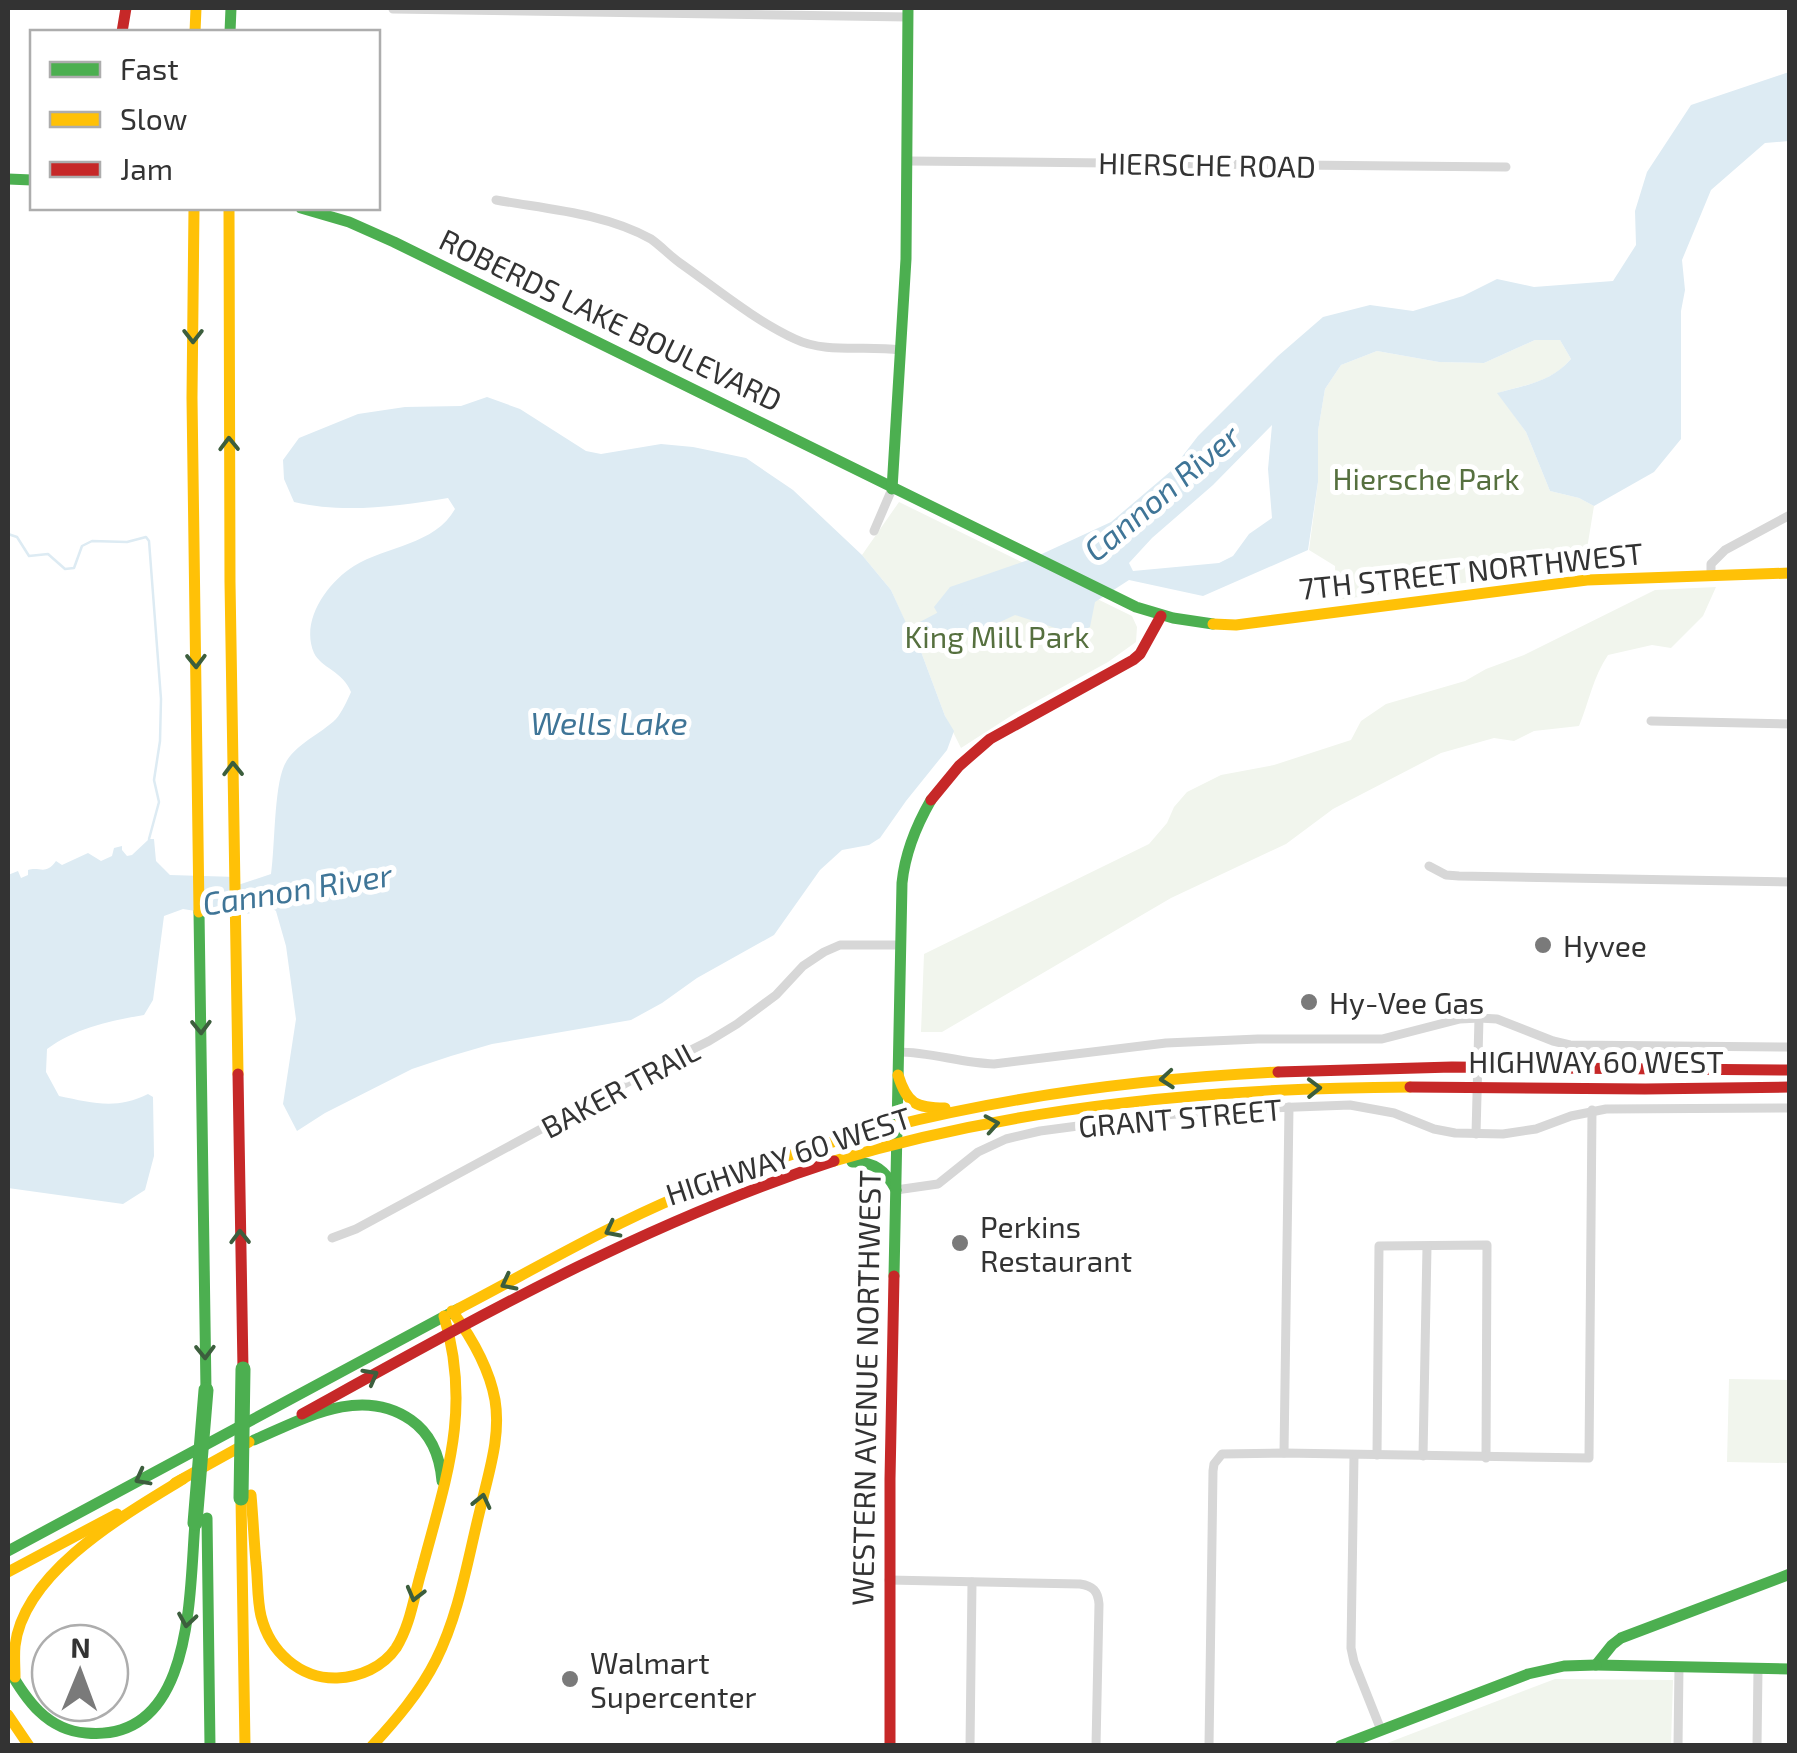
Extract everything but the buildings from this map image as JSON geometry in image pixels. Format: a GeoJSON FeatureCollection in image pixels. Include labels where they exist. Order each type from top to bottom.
{"type":"FeatureCollection","features":[{"type":"Feature","properties":{"kind":"main road"},"geometry":{"type":"LineString","coordinates":[[892,489],[906,259],[908,12]]}},
{"type":"Feature","properties":{"kind":"main road"},"geometry":{"type":"LineString","coordinates":[[194,210],[193,453],[206,1390],[201,1521],[210,1746]]}},
{"type":"Feature","properties":{"kind":"main road"},"geometry":{"type":"LineString","coordinates":[[228,210],[235,930],[246,1497],[245,1746]]}},
{"type":"Feature","properties":{"kind":"main road","name":"ROBERDS LAKE BOULEVARD"},"geometry":{"type":"LineString","coordinates":[[309,210],[339,218],[394,242],[892,489]]}},
{"type":"Feature","properties":{"kind":"main road","name":"7TH STREET NORTHWEST"},"geometry":{"type":"LineString","coordinates":[[892,489],[1117,598],[1187,623],[1236,625],[1587,580],[1790,573]]}},
{"type":"Feature","properties":{"kind":"main road","name":"WESTERN AVENUE NORTHWEST"},"geometry":{"type":"LineString","coordinates":[[890,1746],[896,1124],[902,877],[907,852],[931,800],[970,754],[990,739],[1133,660],[1161,616]]}},
{"type":"Feature","properties":{"kind":"main road","name":"HIGHWAY 60 WEST"},"geometry":{"type":"LineString","coordinates":[[8,1551],[644,1213],[783,1158],[896,1124],[1071,1090],[1242,1072],[1478,1068],[1790,1070]]}},
{"type":"Feature","properties":{"kind":"main road"},"geometry":{"type":"LineString","coordinates":[[898,1075],[905,1097],[916,1105],[978,1107]]}},
{"type":"Feature","properties":{"kind":"main road","name":"HIGHWAY 60 WEST"},"geometry":{"type":"LineString","coordinates":[[8,1572],[583,1262],[722,1200],[896,1144],[1054,1112],[1211,1094],[1308,1088],[1790,1088]]}},
{"type":"Feature","properties":{"kind":"main road"},"geometry":{"type":"LineString","coordinates":[[829,1164],[874,1163],[889,1176],[896,1190]]}},
{"type":"Feature","properties":{"kind":"main road"},"geometry":{"type":"LineString","coordinates":[[372,1746],[406,1706],[442,1647],[461,1588],[497,1438],[493,1390],[480,1354],[448,1314]]}},
{"type":"Feature","properties":{"kind":"main road"},"geometry":{"type":"LineString","coordinates":[[246,1497],[260,1612],[264,1628],[281,1656],[309,1674],[342,1678],[373,1668],[386,1658],[404,1632],[450,1464],[456,1428],[457,1329]]}},
{"type":"Feature","properties":{"kind":"main road"},"geometry":{"type":"LineString","coordinates":[[254,1440],[336,1407],[352,1403],[386,1406],[402,1412],[427,1435],[441,1466],[440,1500]]}},
{"type":"Feature","properties":{"kind":"main road"},"geometry":{"type":"LineString","coordinates":[[18,1686],[11,1641],[20,1612],[34,1590],[70,1552],[182,1479]]}},
{"type":"Feature","properties":{"kind":"main road"},"geometry":{"type":"LineString","coordinates":[[8,1668],[28,1702],[41,1715],[73,1732],[110,1733],[144,1718],[168,1690],[184,1641],[201,1521]]}},
{"type":"Feature","properties":{"kind":"main road"},"geometry":{"type":"LineString","coordinates":[[1596,1665],[1621,1638],[1790,1574]]}},
{"type":"Feature","properties":{"kind":"main road"},"geometry":{"type":"LineString","coordinates":[[1340,1746],[1528,1674],[1564,1666],[1790,1669]]}},
{"type":"Feature","properties":{"kind":"main road"},"geometry":{"type":"LineString","coordinates":[[8,1715],[29,1746]]}},
{"type":"Feature","properties":{"kind":"street"},"geometry":{"type":"LineString","coordinates":[[393,9],[908,12]]}},
{"type":"Feature","properties":{"kind":"street","name":"HIERSCHE ROAD"},"geometry":{"type":"LineString","coordinates":[[908,162],[1506,167]]}},
{"type":"Feature","properties":{"kind":"street"},"geometry":{"type":"LineString","coordinates":[[496,200],[591,218],[652,240],[704,280],[795,339],[824,346],[900,350]]}},
{"type":"Feature","properties":{"kind":"street"},"geometry":{"type":"LineString","coordinates":[[874,531],[892,489]]}},
{"type":"Feature","properties":{"kind":"street"},"geometry":{"type":"LineString","coordinates":[[1711,575],[1712,564],[1725,550],[1790,515]]}},
{"type":"Feature","properties":{"kind":"street"},"geometry":{"type":"LineString","coordinates":[[1652,722],[1790,724]]}},
{"type":"Feature","properties":{"kind":"street"},"geometry":{"type":"LineString","coordinates":[[1429,866],[1446,875],[1459,876],[1790,882]]}},
{"type":"Feature","properties":{"kind":"street","name":"BAKER TRAIL"},"geometry":{"type":"LineString","coordinates":[[332,1238],[708,1042],[776,995],[802,966],[824,952],[840,945],[900,945]]}},
{"type":"Feature","properties":{"kind":"street"},"geometry":{"type":"LineString","coordinates":[[898,1052],[994,1064],[1166,1043],[1382,1039],[1478,1018],[1498,1019],[1570,1046],[1790,1047]]}},
{"type":"Feature","properties":{"kind":"street"},"geometry":{"type":"LineString","coordinates":[[1476,1134],[1478,1018]]}},
{"type":"Feature","properties":{"kind":"street","name":"GRANT STREET"},"geometry":{"type":"LineString","coordinates":[[896,1190],[938,1184],[978,1152],[1020,1135],[1154,1116],[1350,1105],[1394,1113],[1455,1134],[1476,1134],[1520,1133],[1592,1110],[1790,1108]]}},
{"type":"Feature","properties":{"kind":"street"},"geometry":{"type":"LineString","coordinates":[[1284,1453],[1289,1107]]}},
{"type":"Feature","properties":{"kind":"street"},"geometry":{"type":"LineString","coordinates":[[1208,1746],[1213,1471],[1217,1458],[1228,1453],[1589,1458],[1592,1110]]}},
{"type":"Feature","properties":{"kind":"street"},"geometry":{"type":"LineString","coordinates":[[1377,1455],[1378,1246],[1487,1245],[1486,1458]]}},
{"type":"Feature","properties":{"kind":"street"},"geometry":{"type":"LineString","coordinates":[[1423,1456],[1427,1247]]}},
{"type":"Feature","properties":{"kind":"street"},"geometry":{"type":"LineString","coordinates":[[1354,1455],[1352,1648],[1381,1730]]}},
{"type":"Feature","properties":{"kind":"street"},"geometry":{"type":"LineString","coordinates":[[889,1580],[1090,1586],[1096,1591],[1099,1604],[1096,1746]]}},
{"type":"Feature","properties":{"kind":"street"},"geometry":{"type":"LineString","coordinates":[[970,1746],[972,1582]]}},
{"type":"Feature","properties":{"kind":"street"},"geometry":{"type":"LineString","coordinates":[[1678,1746],[1679,1667]]}},
{"type":"Feature","properties":{"kind":"street"},"geometry":{"type":"LineString","coordinates":[[1757,1746],[1758,1669]]}},
{"type":"Feature","properties":{"kind":"green space","name":"Hiersche Park"},"geometry":{"type":"Polygon","coordinates":[[[1535,340],[1560,340],[1571,359],[1546,378],[1498,393],[1526,432],[1550,491],[1594,506],[1584,567],[1336,600],[1335,566],[1309,550],[1325,389],[1341,365],[1377,351],[1439,362],[1484,363],[1535,340]]]}},
{"type":"Feature","properties":{"kind":"green space","name":"King Mill Park"},"geometry":{"type":"Polygon","coordinates":[[[899,502],[1132,616],[1137,627],[1136,642],[961,748],[945,716],[917,635],[907,626],[891,590],[862,555],[899,502]]]}},
{"type":"Feature","properties":{"kind":"green space"},"geometry":{"type":"Polygon","coordinates":[[[1716,587],[1703,616],[1671,648],[1652,645],[1608,655],[1579,726],[1534,731],[1514,741],[1494,738],[1441,753],[1333,809],[1286,844],[1171,898],[942,1032],[921,1032],[924,954],[1149,844],[1187,792],[1221,775],[1274,765],[1351,740],[1361,721],[1386,704],[1465,681],[1655,590],[1716,587]]]}},
{"type":"Feature","properties":{"kind":"green space"},"geometry":{"type":"Polygon","coordinates":[[[1729,1379],[1789,1380],[1787,1463],[1727,1462],[1729,1379]]]}},
{"type":"Feature","properties":{"kind":"green space"},"geometry":{"type":"Polygon","coordinates":[[[1555,1679],[1673,1680],[1671,1745],[1382,1745],[1555,1679]]]}},
{"type":"Feature","properties":{"kind":"water"},"geometry":{"type":"Polygon","coordinates":[[[1789,72],[1789,141],[1765,143],[1711,190],[1682,260],[1685,290],[1681,311],[1681,439],[1654,472],[1594,506],[1550,491],[1526,432],[1497,393],[1537,382],[1563,367],[1571,359],[1560,340],[1535,340],[1484,363],[1439,362],[1377,351],[1341,365],[1325,389],[1308,550],[1203,596],[1129,580],[1095,602],[1090,627],[1074,634],[1015,615],[981,631],[948,632],[934,607],[950,587],[1031,559],[1111,522],[1171,471],[1198,436],[1323,317],[1370,305],[1413,311],[1463,296],[1497,279],[1534,287],[1613,281],[1636,245],[1635,211],[1647,172],[1691,105],[1789,72]],[[1272,425],[1213,485],[1152,538],[1129,563],[1133,571],[1219,563],[1233,556],[1249,534],[1272,518],[1268,469],[1272,425]]]}},
{"type":"Feature","properties":{"kind":"water","name":"Wells Lake"},"geometry":{"type":"Polygon","coordinates":[[[487,397],[520,409],[586,451],[601,454],[661,444],[693,447],[746,458],[793,490],[862,555],[891,590],[907,625],[917,635],[945,716],[954,731],[947,750],[880,838],[869,845],[842,850],[820,870],[774,935],[697,978],[662,1003],[631,1020],[492,1044],[412,1069],[297,1131],[283,1104],[296,1019],[286,946],[276,911],[270,907],[247,914],[214,914],[183,909],[164,916],[153,1000],[144,1015],[81,1031],[47,1049],[46,1072],[59,1096],[104,1104],[148,1094],[153,1097],[154,1156],[145,1190],[123,1204],[8,1188],[8,875],[18,871],[21,878],[28,875],[28,870],[45,869],[56,861],[62,865],[88,853],[101,861],[112,856],[114,848],[122,846],[127,856],[132,855],[149,839],[154,839],[156,861],[170,875],[237,877],[238,885],[271,874],[284,766],[300,746],[336,719],[351,692],[343,679],[314,653],[311,628],[319,604],[334,582],[354,566],[423,538],[455,509],[448,498],[352,508],[294,502],[284,479],[283,460],[299,438],[358,414],[405,407],[461,406],[487,397]]]}},
{"type":"Feature","properties":{"kind":"waterway"},"geometry":{"type":"LineString","coordinates":[[8,534],[17,537],[29,556],[48,554],[65,569],[74,568],[82,546],[92,541],[127,542],[146,537],[149,541],[161,699],[154,780],[159,802],[149,839]]}},
{"type":"Feature","properties":{"kind":"waterway","name":"Cannon River"},"geometry":{"type":"LineString","coordinates":[[899,643],[943,620],[966,613]]}},
{"type":"Feature","properties":{"kind":"traffic: fast"},"geometry":{"type":"LineString","coordinates":[[230,30],[231,8]]}},
{"type":"Feature","properties":{"kind":"traffic: fast"},"geometry":{"type":"LineString","coordinates":[[892,489],[906,259],[908,8]]}},
{"type":"Feature","properties":{"kind":"traffic: fast"},"geometry":{"type":"LineString","coordinates":[[8,179],[30,180]]}},
{"type":"Feature","properties":{"kind":"traffic: fast"},"geometry":{"type":"LineString","coordinates":[[308,210],[349,222],[394,242],[1136,607],[1213,624]]}},
{"type":"Feature","properties":{"kind":"traffic: fast"},"geometry":{"type":"LineString","coordinates":[[894,1276],[902,883],[912,840],[931,800]]}},
{"type":"Feature","properties":{"kind":"traffic: fast"},"geometry":{"type":"LineString","coordinates":[[199,912],[206,1390]]}},
{"type":"Feature","properties":{"kind":"traffic: fast"},"geometry":{"type":"LineString","coordinates":[[852,1162],[879,1168],[896,1190]]}},
{"type":"Feature","properties":{"kind":"traffic: fast"},"geometry":{"type":"LineString","coordinates":[[8,1551],[458,1309]]}},
{"type":"Feature","properties":{"kind":"traffic: fast"},"geometry":{"type":"LineString","coordinates":[[241,1498],[243,1369]]}},
{"type":"Feature","properties":{"kind":"traffic: fast"},"geometry":{"type":"LineString","coordinates":[[195,1523],[206,1390]]}},
{"type":"Feature","properties":{"kind":"traffic: fast"},"geometry":{"type":"LineString","coordinates":[[254,1440],[332,1409],[372,1405],[392,1410],[424,1432],[437,1455],[442,1481]]}},
{"type":"Feature","properties":{"kind":"traffic: fast"},"geometry":{"type":"LineString","coordinates":[[207,1518],[210,1746]]}},
{"type":"Feature","properties":{"kind":"traffic: fast"},"geometry":{"type":"LineString","coordinates":[[8,1668],[39,1711],[72,1731],[121,1730],[148,1715],[166,1690],[179,1659],[191,1588],[195,1523]]}},
{"type":"Feature","properties":{"kind":"traffic: fast"},"geometry":{"type":"LineString","coordinates":[[1790,1574],[1621,1638],[1596,1665],[1790,1669]]}},
{"type":"Feature","properties":{"kind":"traffic: fast"},"geometry":{"type":"LineString","coordinates":[[1340,1746],[1528,1674],[1564,1666],[1596,1665]]}},
{"type":"Feature","properties":{"kind":"traffic: slow"},"geometry":{"type":"LineString","coordinates":[[195,30],[196,8]]}},
{"type":"Feature","properties":{"kind":"traffic: slow"},"geometry":{"type":"LineString","coordinates":[[194,210],[192,398],[199,912]]}},
{"type":"Feature","properties":{"kind":"traffic: slow"},"geometry":{"type":"LineString","coordinates":[[229,210],[238,1074]]}},
{"type":"Feature","properties":{"kind":"traffic: slow"},"geometry":{"type":"LineString","coordinates":[[1213,624],[1236,625],[1587,580],[1790,573]]}},
{"type":"Feature","properties":{"kind":"traffic: slow"},"geometry":{"type":"LineString","coordinates":[[458,1309],[652,1208],[824,1144],[898,1124],[1049,1095],[1125,1084],[1278,1072]]}},
{"type":"Feature","properties":{"kind":"traffic: slow"},"geometry":{"type":"LineString","coordinates":[[898,1075],[914,1102],[945,1108]]}},
{"type":"Feature","properties":{"kind":"traffic: slow"},"geometry":{"type":"LineString","coordinates":[[834,1161],[976,1126],[1119,1103],[1264,1091],[1410,1087]]}},
{"type":"Feature","properties":{"kind":"traffic: slow"},"geometry":{"type":"LineString","coordinates":[[372,1746],[415,1694],[444,1642],[463,1584],[493,1453],[496,1413],[489,1376],[452,1311]]}},
{"type":"Feature","properties":{"kind":"traffic: slow"},"geometry":{"type":"LineString","coordinates":[[251,1495],[260,1610],[265,1629],[279,1652],[299,1668],[323,1677],[354,1676],[385,1661],[396,1648],[409,1619],[447,1474],[456,1413],[456,1382],[444,1316]]}},
{"type":"Feature","properties":{"kind":"traffic: slow"},"geometry":{"type":"LineString","coordinates":[[175,1483],[249,1442]]}},
{"type":"Feature","properties":{"kind":"traffic: slow"},"geometry":{"type":"LineString","coordinates":[[15,1677],[15,1646],[22,1619],[57,1569],[107,1527],[183,1479]]}},
{"type":"Feature","properties":{"kind":"traffic: slow"},"geometry":{"type":"LineString","coordinates":[[241,1498],[245,1746]]}},
{"type":"Feature","properties":{"kind":"traffic: slow"},"geometry":{"type":"LineString","coordinates":[[8,1572],[117,1514]]}},
{"type":"Feature","properties":{"kind":"traffic: slow"},"geometry":{"type":"LineString","coordinates":[[8,1715],[29,1746]]}},
{"type":"Feature","properties":{"kind":"traffic: jam"},"geometry":{"type":"LineString","coordinates":[[122,30],[126,8]]}},
{"type":"Feature","properties":{"kind":"traffic: jam"},"geometry":{"type":"LineString","coordinates":[[931,800],[959,766],[990,739],[1133,660],[1161,616]]}},
{"type":"Feature","properties":{"kind":"traffic: jam"},"geometry":{"type":"LineString","coordinates":[[1278,1072],[1452,1067],[1790,1070]]}},
{"type":"Feature","properties":{"kind":"traffic: jam"},"geometry":{"type":"LineString","coordinates":[[238,1074],[243,1369]]}},
{"type":"Feature","properties":{"kind":"traffic: jam"},"geometry":{"type":"LineString","coordinates":[[1410,1087],[1790,1087]]}},
{"type":"Feature","properties":{"kind":"traffic: jam"},"geometry":{"type":"LineString","coordinates":[[302,1414],[562,1274],[696,1213],[834,1161]]}},
{"type":"Feature","properties":{"kind":"traffic: jam"},"geometry":{"type":"LineString","coordinates":[[890,1746],[894,1276]]}},
{"type":"Feature","properties":{"kind":"place","name":"Hyvee"},"geometry":{"type":"Point","coordinates":[1543,945]}},
{"type":"Feature","properties":{"kind":"place","name":"Hy-Vee Gas"},"geometry":{"type":"Point","coordinates":[1309,1002]}},
{"type":"Feature","properties":{"kind":"place","name":"Perkins Restaurant"},"geometry":{"type":"Point","coordinates":[960,1243]}},
{"type":"Feature","properties":{"kind":"place","name":"Walmart Supercenter"},"geometry":{"type":"Point","coordinates":[570,1679]}}]}
